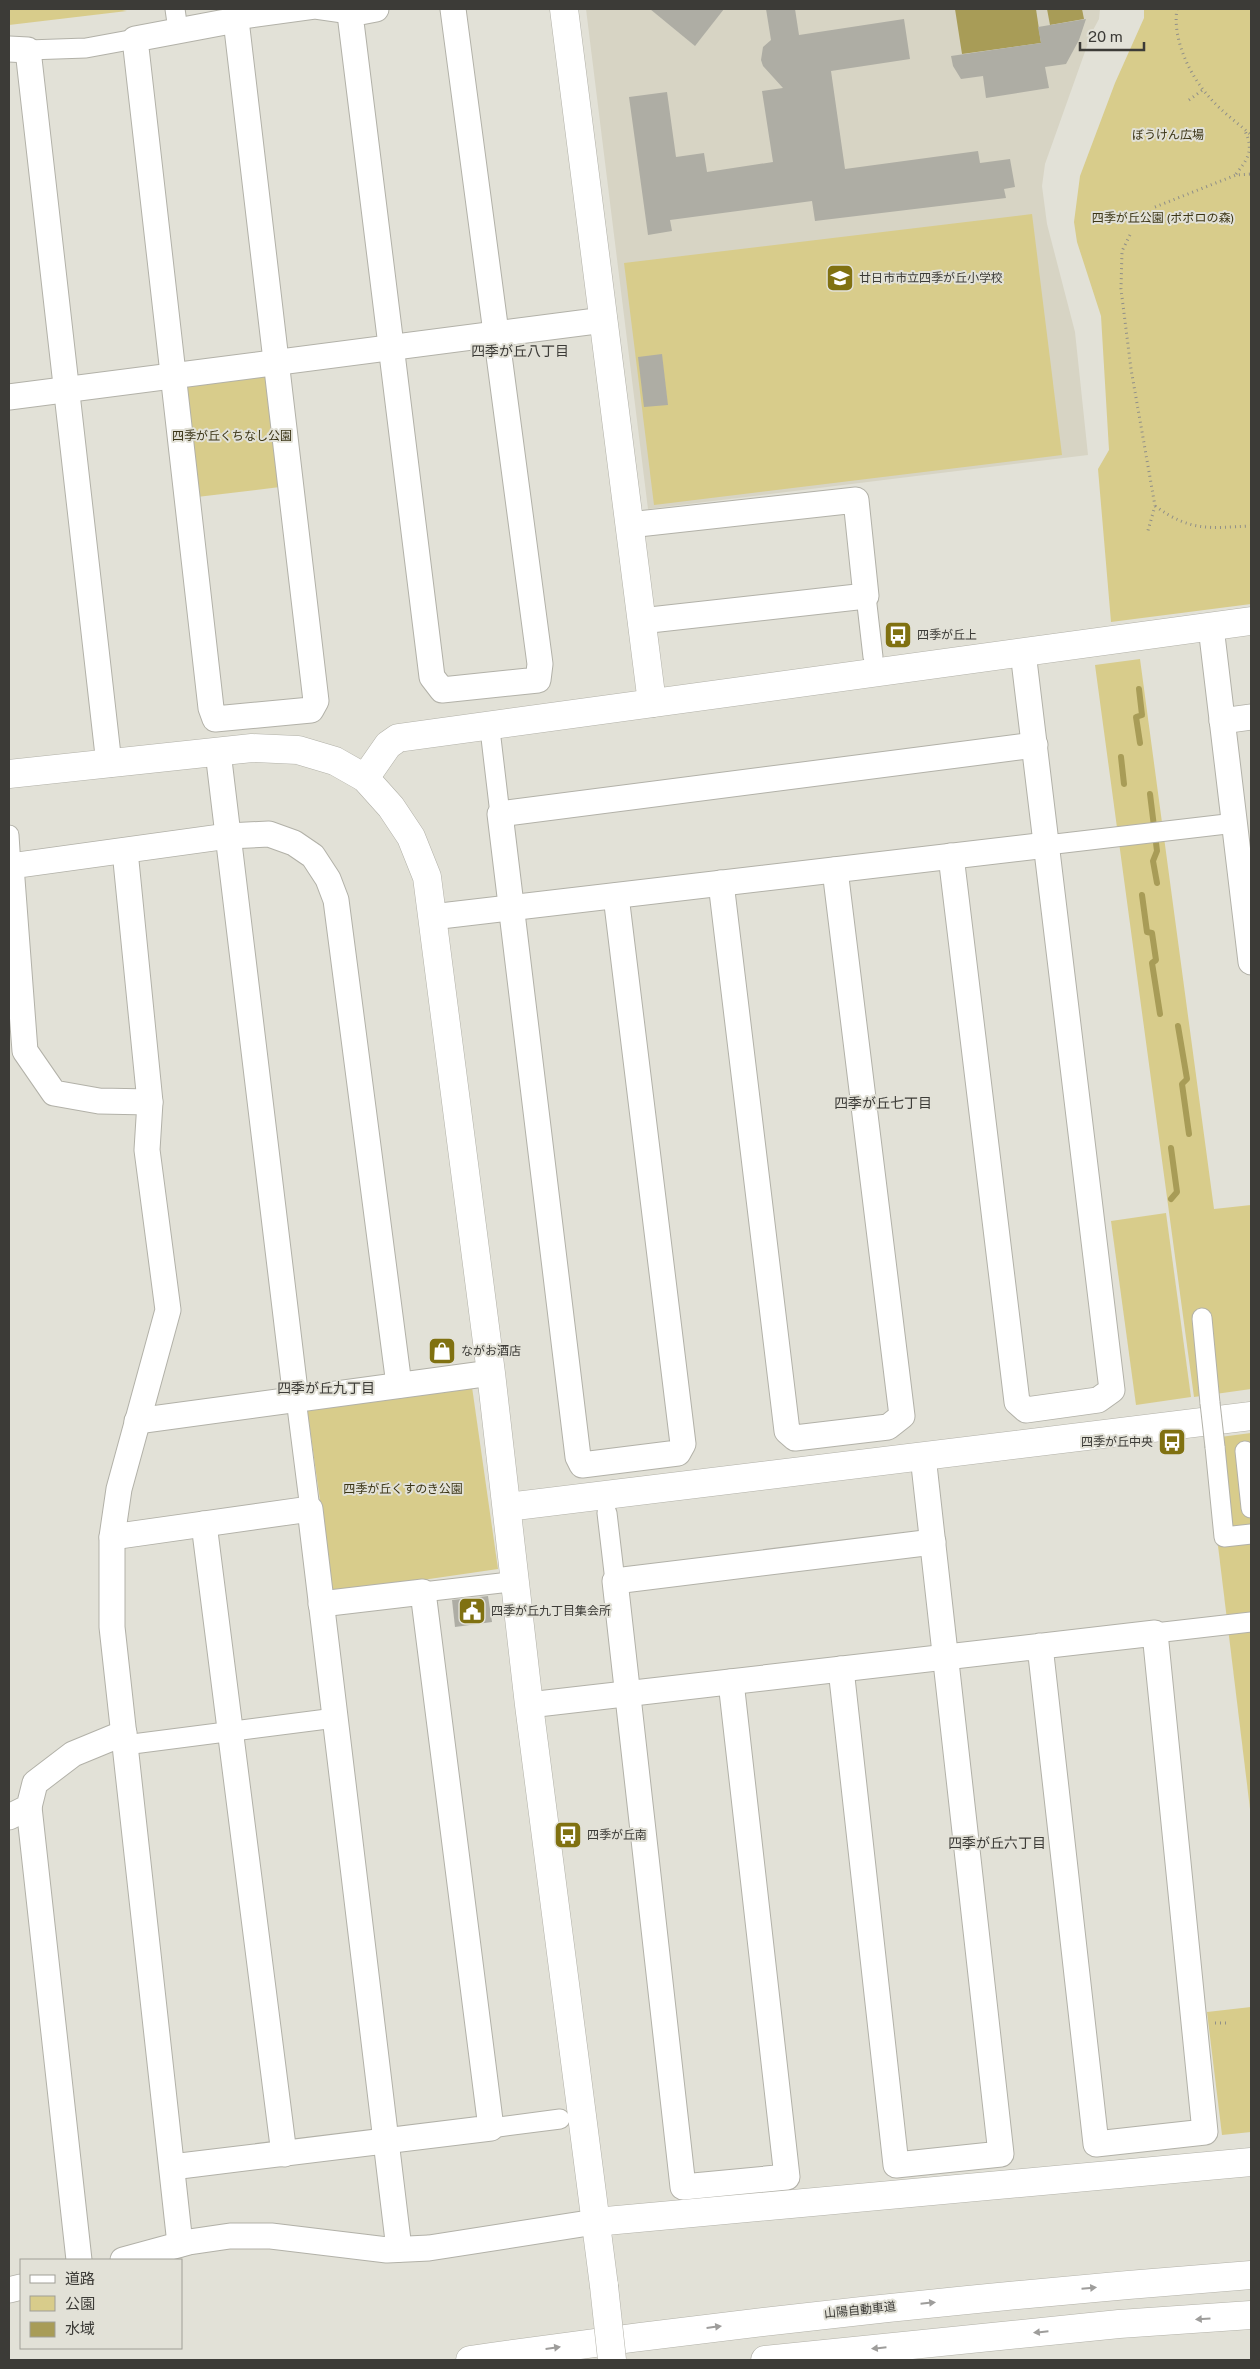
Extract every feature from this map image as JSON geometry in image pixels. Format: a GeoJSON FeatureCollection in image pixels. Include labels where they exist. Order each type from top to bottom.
{"type":"FeatureCollection","features":[{"type":"Feature","properties":{"kind":"main road"},"geometry":{"type":"LineString","coordinates":[[564,9],[652,703]]}},
{"type":"Feature","properties":{"kind":"main road"},"geometry":{"type":"LineString","coordinates":[[365,778],[388,746],[398,738],[1251,621]]}},
{"type":"Feature","properties":{"kind":"main road"},"geometry":{"type":"LineString","coordinates":[[9,774],[252,748],[298,750],[335,761],[365,778],[391,807],[411,837],[427,877],[491,1373],[529,1705],[612,2360]]}},
{"type":"Feature","properties":{"kind":"main road"},"geometry":{"type":"LineString","coordinates":[[506,1507],[1251,1416]]}},
{"type":"Feature","properties":{"kind":"main road"},"geometry":{"type":"LineString","coordinates":[[595,2222],[1251,2162]]}},
{"type":"Feature","properties":{"kind":"main road","name":"山陽自動車道"},"geometry":{"type":"LineString","coordinates":[[470,2360],[654,2334],[850,2311],[1093,2287],[1251,2275]]}},
{"type":"Feature","properties":{"kind":"main road"},"geometry":{"type":"LineString","coordinates":[[765,2360],[1119,2324],[1251,2315]]}},
{"type":"Feature","properties":{"kind":"street"},"geometry":{"type":"LineString","coordinates":[[109,764],[67,390],[18,50],[86,48],[135,39],[176,19],[315,10],[350,11],[376,9]]}},
{"type":"Feature","properties":{"kind":"street"},"geometry":{"type":"LineString","coordinates":[[350,11],[432,678],[442,690],[538,680],[540,664],[453,9]]}},
{"type":"Feature","properties":{"kind":"street"},"geometry":{"type":"LineString","coordinates":[[135,39],[211,708],[215,719],[311,710],[316,700],[235,14]]}},
{"type":"Feature","properties":{"kind":"street"},"geometry":{"type":"LineString","coordinates":[[9,397],[604,320]]}},
{"type":"Feature","properties":{"kind":"street"},"geometry":{"type":"LineString","coordinates":[[629,525],[856,500],[873,657]]}},
{"type":"Feature","properties":{"kind":"street"},"geometry":{"type":"LineString","coordinates":[[642,621],[866,596]]}},
{"type":"Feature","properties":{"kind":"street"},"geometry":{"type":"LineString","coordinates":[[1211,627],[1222,721],[1243,822],[1251,962]]}},
{"type":"Feature","properties":{"kind":"street"},"geometry":{"type":"LineString","coordinates":[[951,856],[1017,1402],[1026,1410],[1098,1400],[1112,1390],[1023,652]]}},
{"type":"Feature","properties":{"kind":"street"},"geometry":{"type":"LineString","coordinates":[[1222,721],[1251,717]]}},
{"type":"Feature","properties":{"kind":"street"},"geometry":{"type":"LineString","coordinates":[[491,738],[577,1447],[582,1465],[678,1453],[683,1444],[616,896]]}},
{"type":"Feature","properties":{"kind":"street"},"geometry":{"type":"LineString","coordinates":[[500,814],[1035,745]]}},
{"type":"Feature","properties":{"kind":"street"},"geometry":{"type":"LineString","coordinates":[[218,752],[399,2250]]}},
{"type":"Feature","properties":{"kind":"street"},"geometry":{"type":"LineString","coordinates":[[432,917],[1243,822]]}},
{"type":"Feature","properties":{"kind":"street"},"geometry":{"type":"LineString","coordinates":[[11,866],[228,836],[269,834],[294,843],[313,856],[328,879],[336,900],[400,1385]]}},
{"type":"Feature","properties":{"kind":"street"},"geometry":{"type":"LineString","coordinates":[[9,835],[25,1051],[54,1093],[99,1101],[150,1102]]}},
{"type":"Feature","properties":{"kind":"street"},"geometry":{"type":"LineString","coordinates":[[125,851],[150,1102],[147,1150],[168,1310],[119,1489],[112,1537],[112,1627],[180,2244]]}},
{"type":"Feature","properties":{"kind":"street"},"geometry":{"type":"LineString","coordinates":[[721,883],[787,1431],[795,1438],[888,1427],[902,1416],[836,870]]}},
{"type":"Feature","properties":{"kind":"street"},"geometry":{"type":"LineString","coordinates":[[1202,1318],[1224,1537],[1251,1534]]}},
{"type":"Feature","properties":{"kind":"street"},"geometry":{"type":"LineString","coordinates":[[137,1421],[491,1373]]}},
{"type":"Feature","properties":{"kind":"street"},"geometry":{"type":"LineString","coordinates":[[1245,1451],[1251,1508]]}},
{"type":"Feature","properties":{"kind":"street"},"geometry":{"type":"LineString","coordinates":[[841,1669],[896,2165],[1001,2154],[923,1456]]}},
{"type":"Feature","properties":{"kind":"street"},"geometry":{"type":"LineString","coordinates":[[112,1537],[310,1509]]}},
{"type":"Feature","properties":{"kind":"street"},"geometry":{"type":"LineString","coordinates":[[607,1514],[683,2187],[787,2176],[731,1682]]}},
{"type":"Feature","properties":{"kind":"street"},"geometry":{"type":"LineString","coordinates":[[204,1524],[284,2154]]}},
{"type":"Feature","properties":{"kind":"street"},"geometry":{"type":"LineString","coordinates":[[615,1581],[933,1542]]}},
{"type":"Feature","properties":{"kind":"street"},"geometry":{"type":"LineString","coordinates":[[321,1604],[501,1582]]}},
{"type":"Feature","properties":{"kind":"street"},"geometry":{"type":"LineString","coordinates":[[423,1592],[492,2128]]}},
{"type":"Feature","properties":{"kind":"street"},"geometry":{"type":"LineString","coordinates":[[529,1705],[1251,1622]]}},
{"type":"Feature","properties":{"kind":"street"},"geometry":{"type":"LineString","coordinates":[[1040,1646],[1096,2144],[1205,2132],[1155,1633]]}},
{"type":"Feature","properties":{"kind":"street"},"geometry":{"type":"LineString","coordinates":[[79,2259],[19,1812],[35,1783],[73,1754],[124,1739],[230,1731],[335,1718]]}},
{"type":"Feature","properties":{"kind":"street"},"geometry":{"type":"LineString","coordinates":[[172,2167],[560,2120]]}},
{"type":"Feature","properties":{"kind":"street"},"geometry":{"type":"LineString","coordinates":[[127,2259],[180,2244],[230,2236],[271,2236],[399,2250],[429,2248],[595,2222]]}},
{"type":"Feature","properties":{"kind":"path"},"geometry":{"type":"LineString","coordinates":[[1177,9],[1176,17],[1184,56],[1210,98],[1251,135]]}},
{"type":"Feature","properties":{"kind":"path"},"geometry":{"type":"LineString","coordinates":[[1189,100],[1204,89]]}},
{"type":"Feature","properties":{"kind":"path"},"geometry":{"type":"LineString","coordinates":[[1236,175],[1247,160],[1249,151],[1250,142],[1244,128]]}},
{"type":"Feature","properties":{"kind":"path"},"geometry":{"type":"LineString","coordinates":[[1156,207],[1236,175],[1251,174]]}},
{"type":"Feature","properties":{"kind":"path"},"geometry":{"type":"LineString","coordinates":[[1130,235],[1122,251],[1121,289],[1131,369],[1155,506],[1147,534]]}},
{"type":"Feature","properties":{"kind":"path"},"geometry":{"type":"LineString","coordinates":[[1155,506],[1174,520],[1201,528],[1251,526]]}},
{"type":"Feature","properties":{"kind":"shaded area","name":"廿日市市立四季が丘小学校"},"geometry":{"type":"Polygon","coordinates":[[[586,9],[1100,9],[1099,19],[1092,32],[1045,164],[1042,186],[1047,224],[1075,332],[1088,455],[648,509],[586,9]]]}},
{"type":"Feature","properties":{"kind":"green space"},"geometry":{"type":"Polygon","coordinates":[[[9,9],[117,9],[127,11],[9,25],[9,9]]]}},
{"type":"Feature","properties":{"kind":"green space","name":"四季が丘公園 (ポポロの森)"},"geometry":{"type":"Polygon","coordinates":[[[1144,9],[1251,9],[1251,604],[1111,622],[1098,469],[1109,450],[1101,316],[1077,242],[1074,222],[1080,176],[1115,83],[1144,18],[1144,9]]]}},
{"type":"Feature","properties":{"kind":"green space"},"geometry":{"type":"Polygon","coordinates":[[[1032,214],[1062,455],[654,505],[624,263],[1032,214]]]}},
{"type":"Feature","properties":{"kind":"green space","name":"四季が丘くちなし公園"},"geometry":{"type":"Polygon","coordinates":[[[266,375],[280,487],[197,497],[184,385],[266,375]]]}},
{"type":"Feature","properties":{"kind":"green space"},"geometry":{"type":"Polygon","coordinates":[[[1140,659],[1214,1209],[1251,1205],[1251,1389],[1194,1397],[1095,665],[1140,659]]]}},
{"type":"Feature","properties":{"kind":"green space"},"geometry":{"type":"Polygon","coordinates":[[[1166,1213],[1191,1397],[1136,1405],[1111,1221],[1166,1213]]]}},
{"type":"Feature","properties":{"kind":"green space","name":"四季が丘くすのき公園"},"geometry":{"type":"Polygon","coordinates":[[[472,1387],[498,1569],[333,1593],[307,1408],[472,1387]]]}},
{"type":"Feature","properties":{"kind":"green space"},"geometry":{"type":"Polygon","coordinates":[[[1251,1433],[1251,1817],[1205,1439],[1251,1433]]]}},
{"type":"Feature","properties":{"kind":"green space"},"geometry":{"type":"Polygon","coordinates":[[[1251,2007],[1251,2132],[1222,2135],[1207,2012],[1251,2007]]]}},
{"type":"Feature","properties":{"kind":"water"},"geometry":{"type":"Polygon","coordinates":[[[955,9],[1036,9],[1041,43],[962,54],[955,9]]]}},
{"type":"Feature","properties":{"kind":"water"},"geometry":{"type":"Polygon","coordinates":[[[1047,9],[1082,9],[1084,19],[1050,25],[1047,9]]]}},
{"type":"Feature","properties":{"kind":"building"},"geometry":{"type":"Polygon","coordinates":[[[650,9],[724,9],[695,46],[650,9]]]}},
{"type":"Feature","properties":{"kind":"building"},"geometry":{"type":"Polygon","coordinates":[[[766,9],[795,9],[799,35],[904,19],[910,59],[831,71],[845,169],[978,151],[980,163],[1010,159],[1015,187],[1004,189],[1006,198],[815,221],[812,201],[670,220],[672,231],[648,235],[629,97],[667,92],[676,157],[704,153],[707,172],[773,162],[762,91],[783,88],[763,66],[761,60],[763,47],[771,40],[766,9]]]}},
{"type":"Feature","properties":{"kind":"building"},"geometry":{"type":"Polygon","coordinates":[[[1086,19],[1079,40],[1066,64],[1045,67],[1049,88],[986,98],[983,76],[961,79],[953,66],[951,56],[1041,43],[1038,27],[1086,19]]]}},
{"type":"Feature","properties":{"kind":"building"},"geometry":{"type":"Polygon","coordinates":[[[662,354],[668,405],[644,407],[638,357],[662,354]]]}},
{"type":"Feature","properties":{"kind":"building","name":"四季が丘九丁目集会所"},"geometry":{"type":"Polygon","coordinates":[[[488,1596],[492,1622],[455,1627],[452,1600],[488,1596]]]}},
{"type":"Feature","properties":{"kind":"waterway"},"geometry":{"type":"LineString","coordinates":[[1139,689],[1142,715],[1136,717],[1140,743]]}},
{"type":"Feature","properties":{"kind":"waterway"},"geometry":{"type":"LineString","coordinates":[[1121,757],[1124,784]]}},
{"type":"Feature","properties":{"kind":"waterway"},"geometry":{"type":"LineString","coordinates":[[1150,794],[1157,851],[1153,861],[1157,883]]}},
{"type":"Feature","properties":{"kind":"waterway"},"geometry":{"type":"LineString","coordinates":[[1142,895],[1147,932],[1152,933],[1156,960],[1152,963],[1160,1014]]}},
{"type":"Feature","properties":{"kind":"waterway"},"geometry":{"type":"LineString","coordinates":[[1178,1026],[1187,1079],[1182,1084],[1189,1134]]}},
{"type":"Feature","properties":{"kind":"waterway"},"geometry":{"type":"LineString","coordinates":[[1171,1148],[1177,1192],[1171,1199]]}},
{"type":"Feature","properties":{"kind":"place","name":"廿日市市立四季が丘小学校"},"geometry":{"type":"Point","coordinates":[840,278]}},
{"type":"Feature","properties":{"kind":"place","name":"四季が丘上"},"geometry":{"type":"Point","coordinates":[898,635]}},
{"type":"Feature","properties":{"kind":"place","name":"ながお酒店"},"geometry":{"type":"Point","coordinates":[442,1351]}},
{"type":"Feature","properties":{"kind":"place","name":"四季が丘中央"},"geometry":{"type":"Point","coordinates":[1172,1442]}},
{"type":"Feature","properties":{"kind":"place","name":"四季が丘九丁目集会所"},"geometry":{"type":"Point","coordinates":[472,1611]}},
{"type":"Feature","properties":{"kind":"place","name":"四季が丘南"},"geometry":{"type":"Point","coordinates":[568,1835]}},
{"type":"Feature","properties":{"kind":"district","name":"四季が丘八丁目"},"geometry":{"type":"Point","coordinates":[520,351]}},
{"type":"Feature","properties":{"kind":"district","name":"四季が丘七丁目"},"geometry":{"type":"Point","coordinates":[883,1103]}},
{"type":"Feature","properties":{"kind":"district","name":"四季が丘九丁目"},"geometry":{"type":"Point","coordinates":[326,1388]}},
{"type":"Feature","properties":{"kind":"district","name":"四季が丘六丁目"},"geometry":{"type":"Point","coordinates":[997,1843]}},
{"type":"Feature","properties":{"kind":"park label","name":"ぼうけん広場"},"geometry":{"type":"Point","coordinates":[1168,135]}}]}
